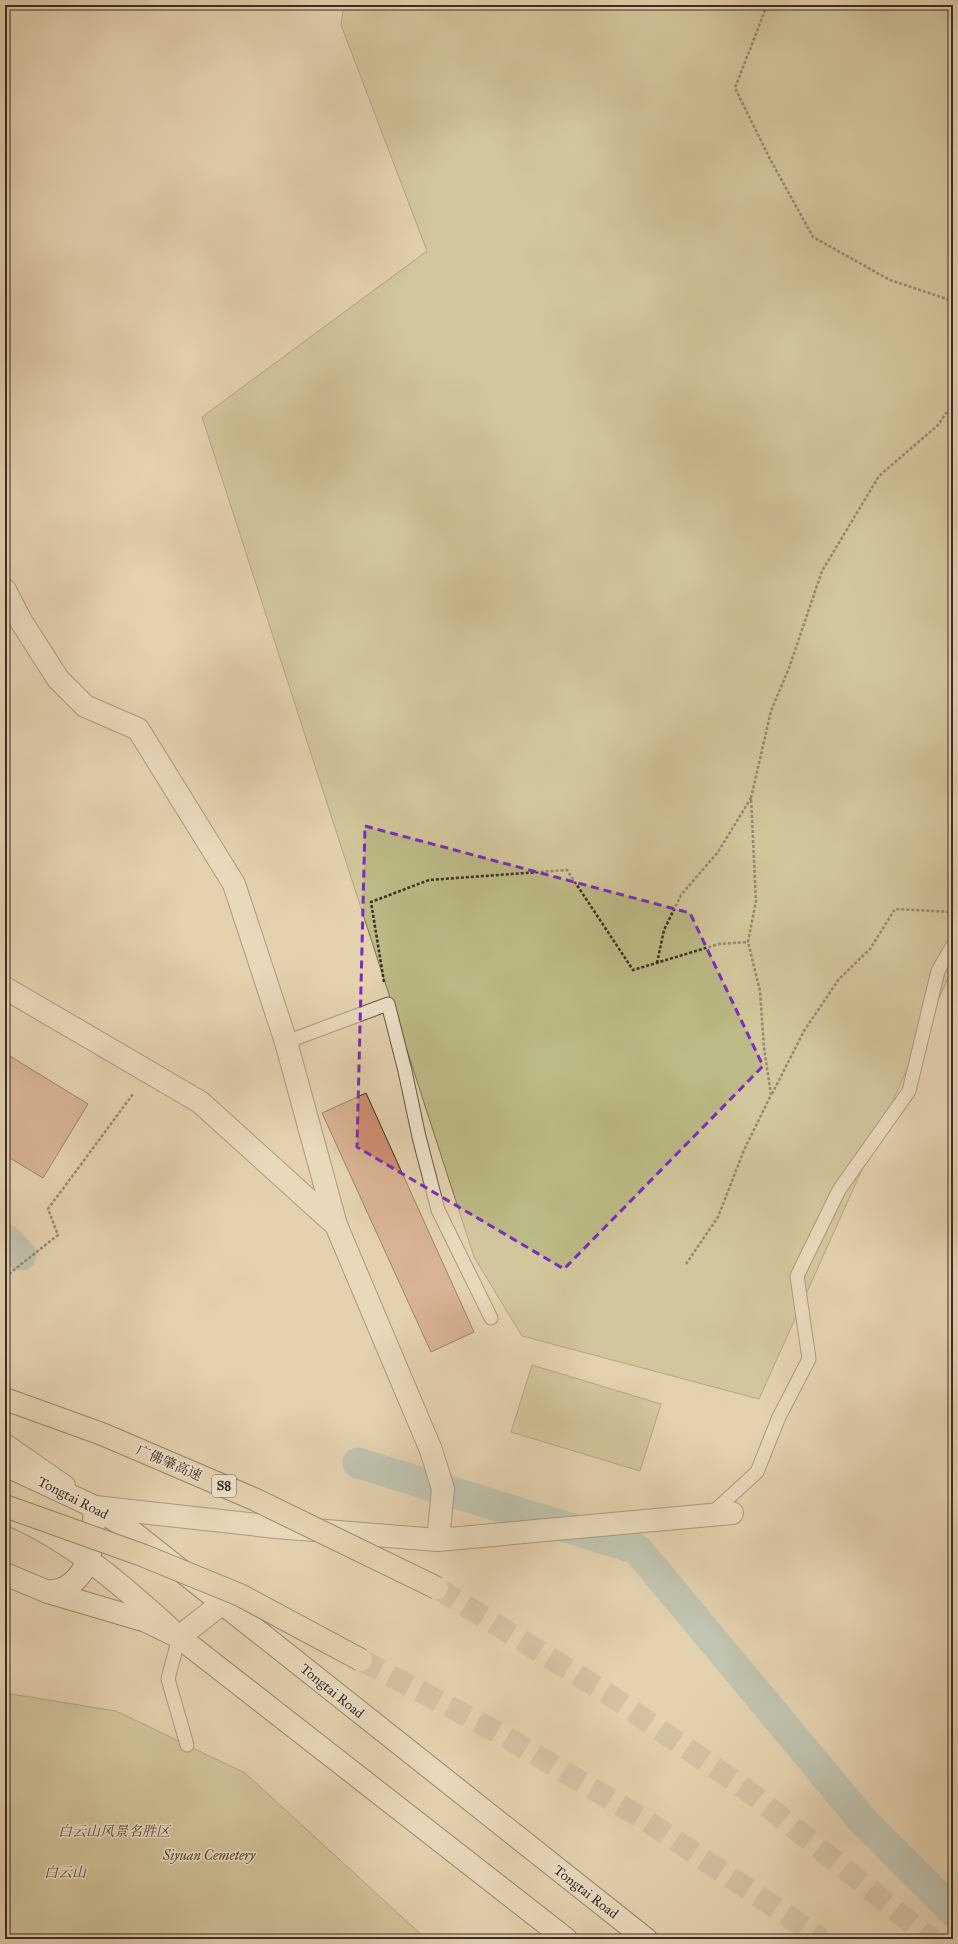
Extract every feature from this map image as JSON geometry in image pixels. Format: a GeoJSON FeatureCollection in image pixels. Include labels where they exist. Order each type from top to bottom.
{"type":"FeatureCollection","features":[{"type":"Feature","properties":{"kind":"highway","name":"广佛肇高速"},"geometry":{"type":"LineString","coordinates":[[5,1399],[102,1434],[254,1499],[437,1588]]}},
{"type":"Feature","properties":{"kind":"highway"},"geometry":{"type":"LineString","coordinates":[[5,1506],[142,1555],[234,1592],[361,1660]]}},
{"type":"Feature","properties":{"kind":"street"},"geometry":{"type":"LineString","coordinates":[[5,590],[21,621],[58,679],[85,706],[138,729],[234,884],[286,1042],[336,1225],[432,1450],[443,1489],[438,1540]]}},
{"type":"Feature","properties":{"kind":"street"},"geometry":{"type":"LineString","coordinates":[[5,988],[200,1102],[336,1225]]}},
{"type":"Feature","properties":{"kind":"street"},"geometry":{"type":"LineString","coordinates":[[5,1445],[95,1507],[268,1526],[438,1540],[732,1513]]}},
{"type":"Feature","properties":{"kind":"street","name":"Tongtai Road"},"geometry":{"type":"LineString","coordinates":[[5,1464],[95,1507],[130,1530],[224,1602],[291,1658],[646,1939]]}},
{"type":"Feature","properties":{"kind":"street"},"geometry":{"type":"LineString","coordinates":[[48,1592],[67,1587],[83,1569],[93,1542],[95,1507]]}},
{"type":"Feature","properties":{"kind":"street"},"geometry":{"type":"LineString","coordinates":[[5,1513],[49,1536],[87,1560],[122,1586],[179,1636],[566,1939]]}},
{"type":"Feature","properties":{"kind":"street"},"geometry":{"type":"LineString","coordinates":[[5,1574],[48,1592],[146,1621],[179,1636]]}},
{"type":"Feature","properties":{"kind":"street"},"geometry":{"type":"LineString","coordinates":[[179,1636],[224,1602]]}},
{"type":"Feature","properties":{"kind":"lane"},"geometry":{"type":"LineString","coordinates":[[710,1515],[757,1472],[779,1417],[810,1359],[797,1276],[839,1190],[909,1091],[938,971],[953,945]]}},
{"type":"Feature","properties":{"kind":"lane"},"geometry":{"type":"LineString","coordinates":[[286,1042],[388,1004],[405,1071],[419,1137],[438,1210],[491,1318]]}},
{"type":"Feature","properties":{"kind":"lane"},"geometry":{"type":"LineString","coordinates":[[179,1636],[168,1679],[187,1745]]}},
{"type":"Feature","properties":{"kind":"path"},"geometry":{"type":"LineString","coordinates":[[767,5],[735,88],[770,159],[813,237],[890,280],[953,301]]}},
{"type":"Feature","properties":{"kind":"path"},"geometry":{"type":"LineString","coordinates":[[771,1095],[764,1048],[760,991],[748,942],[756,901],[751,798],[771,711],[789,668],[822,571],[879,476],[938,425],[953,403]]}},
{"type":"Feature","properties":{"kind":"path"},"geometry":{"type":"LineString","coordinates":[[657,962],[664,930],[681,895],[718,852],[751,798]]}},
{"type":"Feature","properties":{"kind":"path"},"geometry":{"type":"LineString","coordinates":[[388,1004],[371,902],[429,880],[567,870],[633,970],[719,944],[748,942]]}},
{"type":"Feature","properties":{"kind":"path"},"geometry":{"type":"LineString","coordinates":[[686,1264],[718,1217],[744,1150],[804,1031],[839,979],[870,949],[895,909],[953,912]]}},
{"type":"Feature","properties":{"kind":"path"},"geometry":{"type":"LineString","coordinates":[[5,1277],[58,1235],[48,1209],[149,1073]]}},
{"type":"Feature","properties":{"kind":"highlighted area"},"geometry":{"type":"Polygon","coordinates":[[[365,826],[690,913],[763,1066],[564,1269],[357,1147],[365,826]]]}},
{"type":"Feature","properties":{"kind":"green space"},"geometry":{"type":"Polygon","coordinates":[[[344,5],[953,5],[953,967],[759,1399],[522,1336],[474,1257],[202,417],[427,251],[341,25],[344,5]]]}},
{"type":"Feature","properties":{"kind":"green space"},"geometry":{"type":"Polygon","coordinates":[[[532,1365],[661,1404],[640,1471],[511,1432],[532,1365]]]}},
{"type":"Feature","properties":{"kind":"green space","name":"白云山风景名胜区"},"geometry":{"type":"Polygon","coordinates":[[[5,1693],[116,1711],[245,1773],[426,1939],[5,1939],[5,1693]]]}},
{"type":"Feature","properties":{"kind":"building"},"geometry":{"type":"Polygon","coordinates":[[[5,1053],[88,1104],[43,1178],[5,1155],[5,1053]]]}},
{"type":"Feature","properties":{"kind":"building"},"geometry":{"type":"Polygon","coordinates":[[[366,1093],[474,1332],[431,1352],[322,1113],[366,1093]]]}},
{"type":"Feature","properties":{"kind":"waterway"},"geometry":{"type":"LineString","coordinates":[[5,1239],[21,1255]]}},
{"type":"Feature","properties":{"kind":"waterway"},"geometry":{"type":"LineString","coordinates":[[358,1463],[637,1549],[864,1822],[953,1911]]}},
{"type":"Feature","properties":{"kind":"tunnel"},"geometry":{"type":"LineString","coordinates":[[437,1588],[611,1696],[751,1793],[931,1939]]}},
{"type":"Feature","properties":{"kind":"tunnel"},"geometry":{"type":"LineString","coordinates":[[361,1660],[501,1734],[645,1820],[822,1939]]}},
{"type":"Feature","properties":{"kind":"park label","name":"Siyuan Cemetery"},"geometry":{"type":"Point","coordinates":[209,1855]}},
{"type":"Feature","properties":{"kind":"park label","name":"白云山"},"geometry":{"type":"Point","coordinates":[65,1872]}}]}
